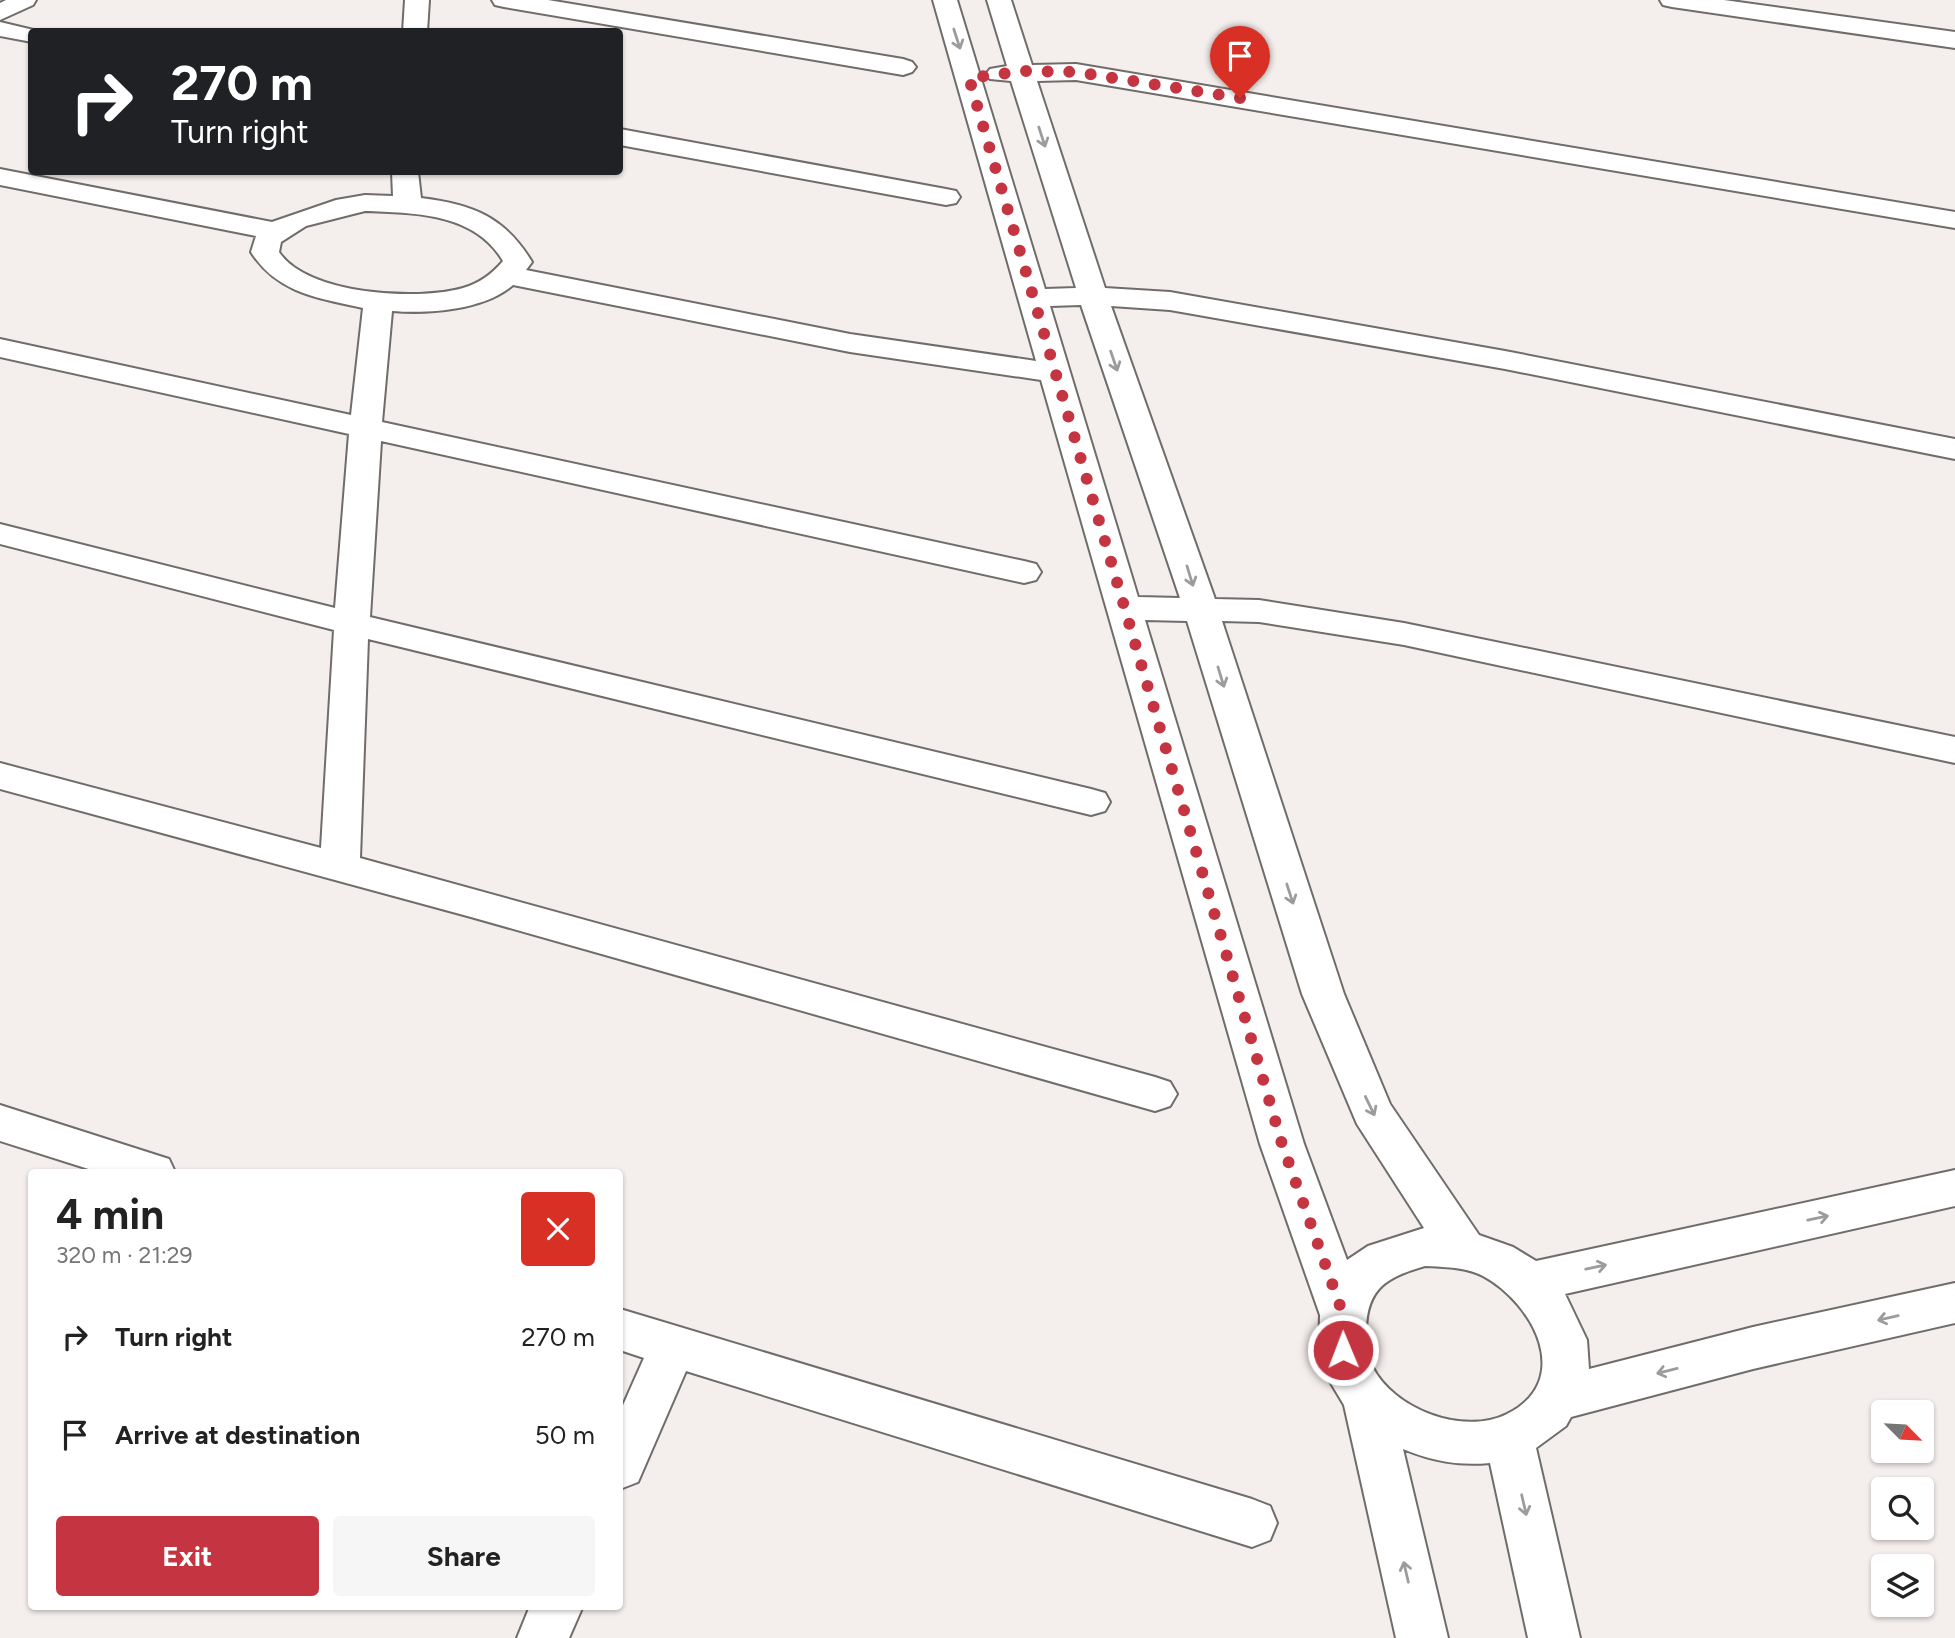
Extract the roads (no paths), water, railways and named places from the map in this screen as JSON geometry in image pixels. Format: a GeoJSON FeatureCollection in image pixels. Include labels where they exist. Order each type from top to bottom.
{"type":"FeatureCollection","features":[{"type":"Feature","properties":{"kind":"street"},"geometry":{"type":"LineString","coordinates":[[0,13],[24,0]]}},
{"type":"Feature","properties":{"kind":"street"},"geometry":{"type":"LineString","coordinates":[[415,28],[417,0]]}},
{"type":"Feature","properties":{"kind":"street"},"geometry":{"type":"LineString","coordinates":[[504,0],[904,67]]}},
{"type":"Feature","properties":{"kind":"street"},"geometry":{"type":"LineString","coordinates":[[945,0],[1282,1144],[1343,1314]]}},
{"type":"Feature","properties":{"kind":"street"},"geometry":{"type":"LineString","coordinates":[[999,0],[1093,296],[1201,612],[1328,1006],[1372,1112],[1463,1249]]}},
{"type":"Feature","properties":{"kind":"street"},"geometry":{"type":"LineString","coordinates":[[1672,0],[1955,40]]}},
{"type":"Feature","properties":{"kind":"street"},"geometry":{"type":"LineString","coordinates":[[0,29],[28,34]]}},
{"type":"Feature","properties":{"kind":"street"},"geometry":{"type":"LineString","coordinates":[[969,78],[1023,71],[1076,72],[1955,220]]}},
{"type":"Feature","properties":{"kind":"street"},"geometry":{"type":"LineString","coordinates":[[623,138],[946,197]]}},
{"type":"Feature","properties":{"kind":"street"},"geometry":{"type":"LineString","coordinates":[[405,175],[407,204]]}},
{"type":"Feature","properties":{"kind":"street"},"geometry":{"type":"LineString","coordinates":[[0,177],[276,232]]}},
{"type":"Feature","properties":{"kind":"street"},"geometry":{"type":"LineString","coordinates":[[365,203],[407,204],[443,210],[489,228],[512,250],[518,262],[511,275],[494,286],[464,296],[429,302],[378,302],[331,292],[288,275],[274,265],[265,249],[276,232],[301,216],[330,207],[365,203]]}},
{"type":"Feature","properties":{"kind":"street"},"geometry":{"type":"LineString","coordinates":[[511,275],[842,342],[958,362],[1055,372]]}},
{"type":"Feature","properties":{"kind":"street"},"geometry":{"type":"LineString","coordinates":[[1033,298],[1093,296],[1170,301],[1505,360],[1955,449]]}},
{"type":"Feature","properties":{"kind":"street"},"geometry":{"type":"LineString","coordinates":[[340,867],[347,685],[365,426],[378,302]]}},
{"type":"Feature","properties":{"kind":"street"},"geometry":{"type":"LineString","coordinates":[[0,348],[1024,572]]}},
{"type":"Feature","properties":{"kind":"street"},"geometry":{"type":"LineString","coordinates":[[0,534],[120,562],[353,624],[1091,802]]}},
{"type":"Feature","properties":{"kind":"street"},"geometry":{"type":"LineString","coordinates":[[1125,608],[1201,612],[1259,611],[1404,634],[1955,750]]}},
{"type":"Feature","properties":{"kind":"street"},"geometry":{"type":"LineString","coordinates":[[0,776],[340,867],[1155,1094]]}},
{"type":"Feature","properties":{"kind":"street"},"geometry":{"type":"LineString","coordinates":[[0,1123],[144,1169]]}},
{"type":"Feature","properties":{"kind":"street"},"geometry":{"type":"LineString","coordinates":[[1529,1282],[1955,1188]]}},
{"type":"Feature","properties":{"kind":"street"},"geometry":{"type":"LineString","coordinates":[[1425,1247],[1463,1249],[1499,1262],[1529,1282],[1552,1308],[1565,1339],[1567,1369],[1558,1399],[1538,1422],[1509,1439],[1474,1445],[1437,1441],[1398,1425],[1367,1399],[1347,1367],[1339,1334],[1343,1314],[1345,1302],[1363,1274],[1391,1256],[1425,1247]]}},
{"type":"Feature","properties":{"kind":"street"},"geometry":{"type":"LineString","coordinates":[[1558,1399],[1753,1348],[1955,1303]]}},
{"type":"Feature","properties":{"kind":"street"},"geometry":{"type":"LineString","coordinates":[[623,1331],[1252,1523]]}},
{"type":"Feature","properties":{"kind":"street"},"geometry":{"type":"LineString","coordinates":[[623,1459],[672,1348]]}},
{"type":"Feature","properties":{"kind":"street"},"geometry":{"type":"LineString","coordinates":[[1367,1399],[1422,1638]]}},
{"type":"Feature","properties":{"kind":"street"},"geometry":{"type":"LineString","coordinates":[[1509,1439],[1555,1638]]}},
{"type":"Feature","properties":{"kind":"street"},"geometry":{"type":"LineString","coordinates":[[543,1638],[555,1610]]}}]}
